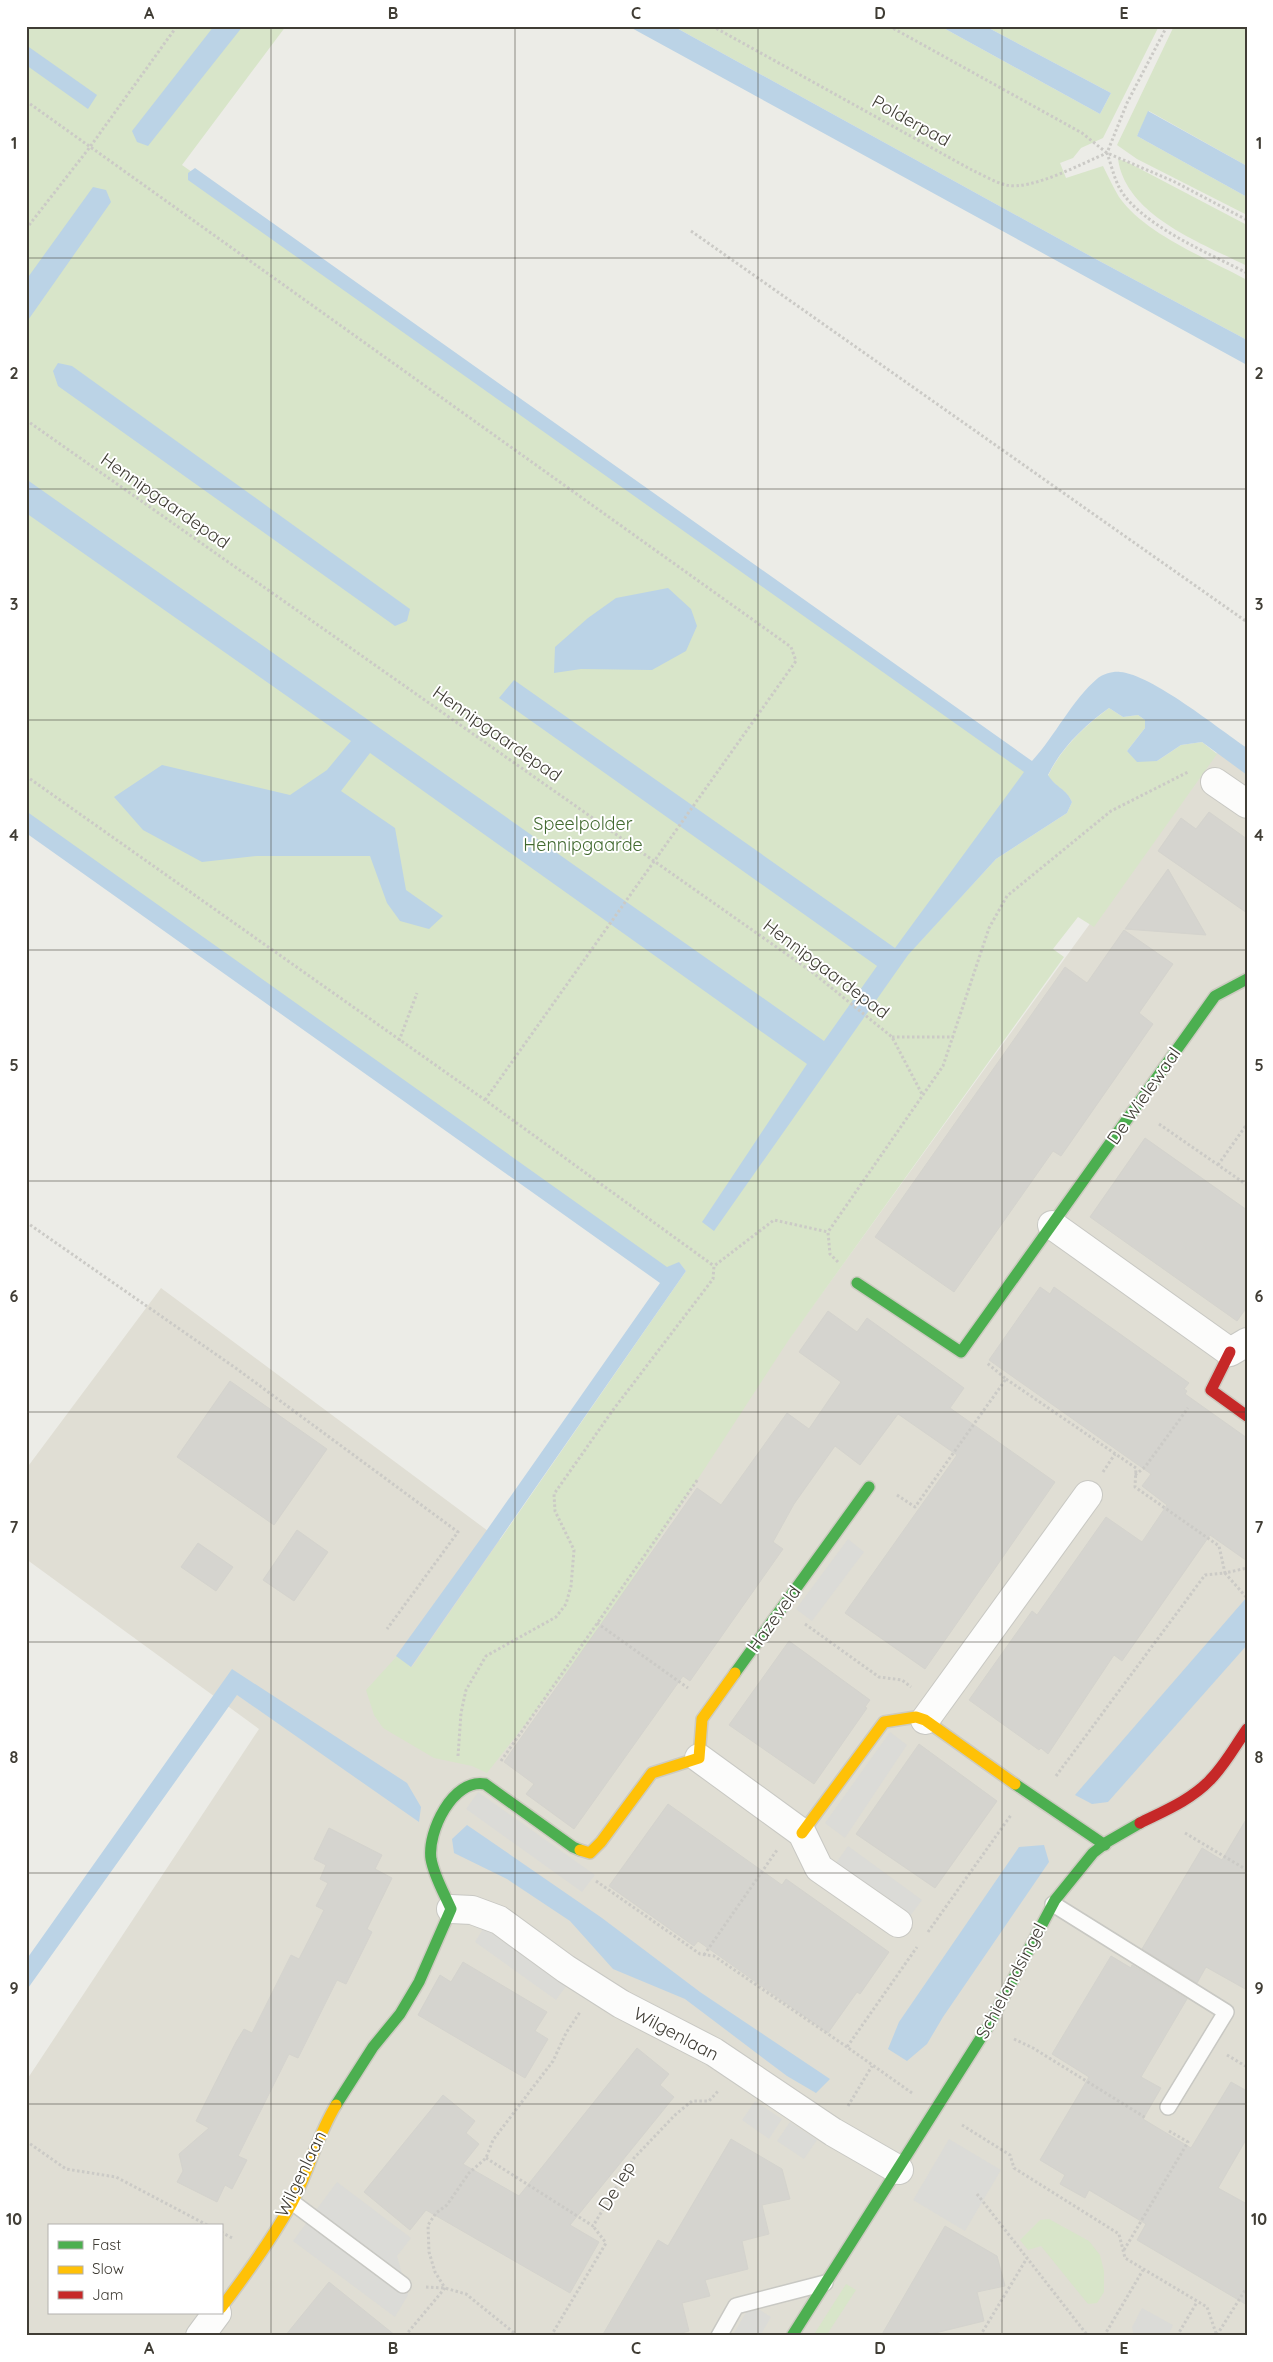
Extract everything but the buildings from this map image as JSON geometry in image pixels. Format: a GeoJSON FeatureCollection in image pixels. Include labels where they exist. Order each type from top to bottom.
{"type":"FeatureCollection","features":[{"type":"Feature","properties":{"kind":"street"},"geometry":{"type":"LineString","coordinates":[[1215,782],[1247,804]]}},
{"type":"Feature","properties":{"kind":"street","name":"De Wielewaal"},"geometry":{"type":"LineString","coordinates":[[965,1346],[1215,996],[1247,980]]}},
{"type":"Feature","properties":{"kind":"street"},"geometry":{"type":"LineString","coordinates":[[1052,1225],[1238,1347],[1211,1390],[1247,1416]]}},
{"type":"Feature","properties":{"kind":"street"},"geometry":{"type":"LineString","coordinates":[[857,1283],[961,1352],[965,1346]]}},
{"type":"Feature","properties":{"kind":"street","name":"Hazeveld"},"geometry":{"type":"LineString","coordinates":[[700,1758],[702,1719],[869,1487]]}},
{"type":"Feature","properties":{"kind":"street"},"geometry":{"type":"LineString","coordinates":[[798,1830],[884,1722],[931,1713],[1088,1495]]}},
{"type":"Feature","properties":{"kind":"street"},"geometry":{"type":"LineString","coordinates":[[931,1713],[1038,1800],[1105,1845]]}},
{"type":"Feature","properties":{"kind":"street","name":"Schielandsingel"},"geometry":{"type":"LineString","coordinates":[[792,2336],[990,2024],[1052,1904],[1082,1865],[1105,1845],[1131,1827],[1170,1807],[1202,1787],[1218,1772],[1247,1728]]}},
{"type":"Feature","properties":{"kind":"street"},"geometry":{"type":"LineString","coordinates":[[451,1909],[431,1860],[430,1849],[432,1837],[440,1818],[456,1794],[471,1783],[485,1784],[573,1847],[590,1854],[652,1773],[700,1758],[798,1830],[819,1868],[898,1923]]}},
{"type":"Feature","properties":{"kind":"street","name":"Wilgenlaan"},"geometry":{"type":"LineString","coordinates":[[222,2307],[243,2280],[292,2202],[315,2145],[332,2112],[373,2047],[400,2014],[419,1982],[451,1909],[472,1910],[499,1920],[595,1988],[621,2004],[714,2052],[833,2132],[899,2170]]}},
{"type":"Feature","properties":{"kind":"street"},"geometry":{"type":"LineString","coordinates":[[200,2336],[216,2314]]}},
{"type":"Feature","properties":{"kind":"lane"},"geometry":{"type":"LineString","coordinates":[[1052,1904],[1226,2012],[1168,2107]]}},
{"type":"Feature","properties":{"kind":"lane"},"geometry":{"type":"LineString","coordinates":[[292,2202],[403,2285]]}},
{"type":"Feature","properties":{"kind":"lane"},"geometry":{"type":"LineString","coordinates":[[719,2336],[736,2306],[825,2284]]}},
{"type":"Feature","properties":{"kind":"path"},"geometry":{"type":"LineString","coordinates":[[26,229],[90,147],[177,26]]}},
{"type":"Feature","properties":{"kind":"path","name":"Polderpad"},"geometry":{"type":"LineString","coordinates":[[712,26],[970,169],[1007,185],[1030,184],[1064,172],[1107,153]]}},
{"type":"Feature","properties":{"kind":"path"},"geometry":{"type":"LineString","coordinates":[[889,26],[1082,133],[1107,153],[1173,181],[1247,220]]}},
{"type":"Feature","properties":{"kind":"path"},"geometry":{"type":"LineString","coordinates":[[1167,26],[1127,103],[1107,153],[1121,189],[1144,215],[1177,236],[1247,273]]}},
{"type":"Feature","properties":{"kind":"path"},"geometry":{"type":"LineString","coordinates":[[26,101],[791,648],[796,661],[604,935],[485,1100]]}},
{"type":"Feature","properties":{"kind":"path"},"geometry":{"type":"LineString","coordinates":[[691,231],[1247,622]]}},
{"type":"Feature","properties":{"kind":"path","name":"Hennipgaardepad"},"geometry":{"type":"LineString","coordinates":[[26,420],[812,972],[892,1037],[923,1096]]}},
{"type":"Feature","properties":{"kind":"path"},"geometry":{"type":"LineString","coordinates":[[857,1283],[830,1254],[828,1232],[943,1066],[989,928],[1007,896],[1111,810],[1186,772],[1205,774],[1215,782]]}},
{"type":"Feature","properties":{"kind":"path"},"geometry":{"type":"LineString","coordinates":[[26,776],[485,1100],[714,1266]]}},
{"type":"Feature","properties":{"kind":"path"},"geometry":{"type":"LineString","coordinates":[[399,1041],[417,993]]}},
{"type":"Feature","properties":{"kind":"path"},"geometry":{"type":"LineString","coordinates":[[892,1037],[954,1037]]}},
{"type":"Feature","properties":{"kind":"path"},"geometry":{"type":"LineString","coordinates":[[1136,1107],[1247,1185]]}},
{"type":"Feature","properties":{"kind":"path"},"geometry":{"type":"LineString","coordinates":[[1218,1165],[1247,1124]]}},
{"type":"Feature","properties":{"kind":"path"},"geometry":{"type":"LineString","coordinates":[[456,1794],[461,1713],[466,1690],[486,1656],[556,1617],[566,1604],[571,1586],[574,1550],[556,1511],[554,1494],[614,1410],[713,1279],[714,1266],[774,1220],[828,1232]]}},
{"type":"Feature","properties":{"kind":"path"},"geometry":{"type":"LineString","coordinates":[[26,1222],[237,1369],[458,1532],[387,1629]]}},
{"type":"Feature","properties":{"kind":"path"},"geometry":{"type":"LineString","coordinates":[[965,1346],[1006,1379],[1136,1468],[1134,1487],[1219,1546],[1225,1572],[1245,1596]]}},
{"type":"Feature","properties":{"kind":"path"},"geometry":{"type":"LineString","coordinates":[[869,1487],[885,1486],[915,1507],[1006,1379]]}},
{"type":"Feature","properties":{"kind":"path"},"geometry":{"type":"LineString","coordinates":[[1135,1476],[1145,1468],[1199,1393],[1211,1390]]}},
{"type":"Feature","properties":{"kind":"path"},"geometry":{"type":"LineString","coordinates":[[485,1784],[698,1480]]}},
{"type":"Feature","properties":{"kind":"path"},"geometry":{"type":"LineString","coordinates":[[926,1934],[1020,1802],[1038,1800],[1205,1575],[1247,1568]]}},
{"type":"Feature","properties":{"kind":"path"},"geometry":{"type":"LineString","coordinates":[[782,1607],[879,1677],[902,1680],[931,1713]]}},
{"type":"Feature","properties":{"kind":"path"},"geometry":{"type":"LineString","coordinates":[[598,1623],[712,1704]]}},
{"type":"Feature","properties":{"kind":"path"},"geometry":{"type":"LineString","coordinates":[[1170,1807],[1183,1832],[1247,1870]]}},
{"type":"Feature","properties":{"kind":"path"},"geometry":{"type":"LineString","coordinates":[[704,1955],[798,1830]]}},
{"type":"Feature","properties":{"kind":"path"},"geometry":{"type":"LineString","coordinates":[[583,1851],[588,1876],[704,1955],[714,1956],[937,2110],[1010,2155],[1014,2168],[1119,2234],[1125,2258],[1206,2307],[1217,2336]]}},
{"type":"Feature","properties":{"kind":"path"},"geometry":{"type":"LineString","coordinates":[[847,2047],[921,1941]]}},
{"type":"Feature","properties":{"kind":"path"},"geometry":{"type":"LineString","coordinates":[[445,2288],[435,2272],[429,2252],[428,2225],[436,2213],[447,2205],[469,2173],[486,2158],[493,2140],[553,2061],[566,2033],[595,1988]]}},
{"type":"Feature","properties":{"kind":"path"},"geometry":{"type":"LineString","coordinates":[[990,2024],[1188,2142],[1123,2251]]}},
{"type":"Feature","properties":{"kind":"path"},"geometry":{"type":"LineString","coordinates":[[833,2132],[872,2066]]}},
{"type":"Feature","properties":{"kind":"path","name":"De Iep"},"geometry":{"type":"LineString","coordinates":[[486,2158],[593,2226],[634,2158],[692,2100],[709,2101],[738,2069]]}},
{"type":"Feature","properties":{"kind":"path"},"geometry":{"type":"LineString","coordinates":[[1158,2125],[1168,2107]]}},
{"type":"Feature","properties":{"kind":"path"},"geometry":{"type":"LineString","coordinates":[[26,2141],[66,2169],[116,2176],[205,2224]]}},
{"type":"Feature","properties":{"kind":"path"},"geometry":{"type":"LineString","coordinates":[[977,2194],[1088,2336]]}},
{"type":"Feature","properties":{"kind":"path"},"geometry":{"type":"LineString","coordinates":[[551,2336],[606,2244],[593,2226]]}},
{"type":"Feature","properties":{"kind":"path"},"geometry":{"type":"LineString","coordinates":[[980,2336],[1027,2258]]}},
{"type":"Feature","properties":{"kind":"path"},"geometry":{"type":"LineString","coordinates":[[1104,2336],[1143,2270]]}},
{"type":"Feature","properties":{"kind":"path"},"geometry":{"type":"LineString","coordinates":[[403,2285],[445,2288],[466,2294],[518,2336]]}},
{"type":"Feature","properties":{"kind":"path"},"geometry":{"type":"LineString","coordinates":[[1217,2336],[1247,2287]]}},
{"type":"Feature","properties":{"kind":"path"},"geometry":{"type":"LineString","coordinates":[[404,2336],[445,2288]]}},
{"type":"Feature","properties":{"kind":"path"},"geometry":{"type":"LineString","coordinates":[[1177,2336],[1196,2302]]}},
{"type":"Feature","properties":{"kind":"shaded area"},"geometry":{"type":"Polygon","coordinates":[[[1247,747],[1247,2336],[26,2336],[26,2081],[259,1729],[26,1559],[26,1469],[161,1288],[593,1609],[1213,754],[1247,747]]]}},
{"type":"Feature","properties":{"kind":"shaded area"},"geometry":{"type":"Polygon","coordinates":[[[848,1539],[864,1552],[812,1621],[796,1609],[848,1539]]]}},
{"type":"Feature","properties":{"kind":"shaded area"},"geometry":{"type":"Polygon","coordinates":[[[890,1732],[907,1745],[845,1838],[825,1823],[890,1732]]]}},
{"type":"Feature","properties":{"kind":"shaded area"},"geometry":{"type":"Polygon","coordinates":[[[478,1792],[595,1875],[582,1892],[466,1809],[478,1792]]]}},
{"type":"Feature","properties":{"kind":"shaded area"},"geometry":{"type":"Polygon","coordinates":[[[848,1846],[922,1900],[910,1916],[836,1863],[848,1846]]]}},
{"type":"Feature","properties":{"kind":"shaded area"},"geometry":{"type":"Polygon","coordinates":[[[486,1924],[567,1985],[556,2000],[475,1942],[486,1924]]]}},
{"type":"Feature","properties":{"kind":"shaded area"},"geometry":{"type":"Polygon","coordinates":[[[755,2101],[782,2119],[769,2139],[742,2120],[755,2101]]]}},
{"type":"Feature","properties":{"kind":"shaded area"},"geometry":{"type":"Polygon","coordinates":[[[790,2122],[817,2140],[804,2159],[777,2141],[790,2122]]]}},
{"type":"Feature","properties":{"kind":"shaded area"},"geometry":{"type":"Polygon","coordinates":[[[949,2139],[1001,2170],[965,2231],[913,2200],[949,2139]]]}},
{"type":"Feature","properties":{"kind":"shaded area"},"geometry":{"type":"Polygon","coordinates":[[[337,2182],[411,2238],[397,2256],[408,2295],[395,2317],[293,2241],[337,2182]]]}},
{"type":"Feature","properties":{"kind":"shaded area"},"geometry":{"type":"Polygon","coordinates":[[[751,2304],[771,2317],[760,2336],[732,2336],[751,2304]]]}},
{"type":"Feature","properties":{"kind":"shaded area"},"geometry":{"type":"Polygon","coordinates":[[[1142,2308],[1173,2325],[1168,2336],[1134,2336],[1132,2327],[1142,2308]]]}},
{"type":"Feature","properties":{"kind":"green space","name":"Speelpolder Hennipgaarde"},"geometry":{"type":"Polygon","coordinates":[[[26,26],[286,26],[182,165],[1035,769],[714,1230],[907,955],[996,859],[1067,813],[1072,802],[1070,798],[1048,776],[1067,747],[1091,722],[1109,708],[1123,717],[1138,715],[1145,720],[1145,728],[1127,751],[1157,761],[1181,745],[1202,742],[1217,754],[1094,927],[1078,917],[1053,949],[1064,957],[788,1341],[598,1632],[487,1773],[472,1766],[434,1758],[383,1728],[374,1715],[366,1690],[397,1656],[412,1667],[686,1271],[681,1265],[669,1282],[26,822],[26,26]]]}},
{"type":"Feature","properties":{"kind":"green space"},"geometry":{"type":"Polygon","coordinates":[[[673,26],[940,26],[1100,114],[1111,93],[985,26],[1159,26],[1103,138],[1081,148],[1073,158],[1060,163],[1066,178],[1103,166],[1119,197],[1145,223],[1178,245],[1247,280],[1247,340],[1092,257],[673,26]]]}},
{"type":"Feature","properties":{"kind":"green space"},"geometry":{"type":"Polygon","coordinates":[[[1174,26],[1247,26],[1247,166],[1149,111],[1137,136],[1247,197],[1247,215],[1137,159],[1117,145],[1174,26]]]}},
{"type":"Feature","properties":{"kind":"green space"},"geometry":{"type":"Polygon","coordinates":[[[1118,159],[1247,225],[1247,266],[1189,237],[1150,212],[1135,197],[1124,179],[1118,159]]]}},
{"type":"Feature","properties":{"kind":"green space"},"geometry":{"type":"Polygon","coordinates":[[[1049,2219],[1089,2241],[1100,2255],[1104,2271],[1104,2292],[1097,2303],[1088,2304],[1041,2246],[1028,2250],[1020,2240],[1040,2220],[1049,2219]]]}},
{"type":"Feature","properties":{"kind":"green space"},"geometry":{"type":"Polygon","coordinates":[[[846,2284],[856,2290],[826,2336],[813,2336],[846,2284]]]}},
{"type":"Feature","properties":{"kind":"water"},"geometry":{"type":"Polygon","coordinates":[[[214,26],[243,26],[148,146],[137,142],[132,131],[214,26]]]}},
{"type":"Feature","properties":{"kind":"water"},"geometry":{"type":"Polygon","coordinates":[[[628,26],[673,26],[1092,257],[1247,340],[1247,365],[628,26]]]}},
{"type":"Feature","properties":{"kind":"water"},"geometry":{"type":"Polygon","coordinates":[[[940,26],[985,26],[1111,93],[1100,114],[940,26]]]}},
{"type":"Feature","properties":{"kind":"water"},"geometry":{"type":"Polygon","coordinates":[[[26,45],[97,95],[88,109],[26,65],[26,45]]]}},
{"type":"Feature","properties":{"kind":"water"},"geometry":{"type":"Polygon","coordinates":[[[1148,111],[1247,166],[1247,197],[1137,136],[1148,111]]]}},
{"type":"Feature","properties":{"kind":"water"},"geometry":{"type":"Polygon","coordinates":[[[195,168],[1032,761],[1088,687],[1100,677],[1118,672],[1133,675],[1166,692],[1247,748],[1247,775],[1202,742],[1181,745],[1157,761],[1137,762],[1127,751],[1145,728],[1145,720],[1138,715],[1123,717],[1109,708],[1091,722],[1067,746],[1048,775],[1072,802],[1067,813],[996,859],[908,955],[714,1231],[702,1222],[807,1064],[370,753],[341,791],[395,828],[406,890],[443,916],[429,929],[400,921],[387,903],[370,856],[257,856],[202,862],[143,830],[114,797],[162,765],[290,795],[327,770],[351,741],[26,513],[26,479],[824,1041],[877,966],[499,698],[514,680],[895,948],[1024,772],[188,180],[188,173],[195,168]]]}},
{"type":"Feature","properties":{"kind":"water"},"geometry":{"type":"Polygon","coordinates":[[[93,187],[106,190],[111,202],[26,323],[26,280],[93,187]]]}},
{"type":"Feature","properties":{"kind":"water"},"geometry":{"type":"Polygon","coordinates":[[[58,363],[72,366],[410,609],[407,621],[395,626],[58,386],[53,371],[58,363]]]}},
{"type":"Feature","properties":{"kind":"water"},"geometry":{"type":"Polygon","coordinates":[[[668,588],[691,609],[697,626],[686,651],[652,670],[581,669],[554,673],[555,647],[588,618],[616,598],[668,588]]]}},
{"type":"Feature","properties":{"kind":"water"},"geometry":{"type":"Polygon","coordinates":[[[26,811],[667,1267],[679,1262],[686,1271],[411,1667],[396,1656],[660,1283],[26,833],[26,811]]]}},
{"type":"Feature","properties":{"kind":"water"},"geometry":{"type":"Polygon","coordinates":[[[1247,1597],[1247,1645],[1108,1802],[1092,1804],[1075,1795],[1247,1597]]]}},
{"type":"Feature","properties":{"kind":"water"},"geometry":{"type":"Polygon","coordinates":[[[232,1669],[407,1783],[421,1807],[419,1822],[237,1695],[26,1991],[26,1960],[232,1669]]]}},
{"type":"Feature","properties":{"kind":"water"},"geometry":{"type":"Polygon","coordinates":[[[467,1825],[602,1918],[700,1992],[830,2079],[816,2093],[787,2076],[685,1999],[613,1969],[570,1921],[507,1879],[454,1853],[452,1839],[467,1825]]]}},
{"type":"Feature","properties":{"kind":"water"},"geometry":{"type":"Polygon","coordinates":[[[1044,1845],[1049,1862],[943,2017],[927,2044],[907,2061],[888,2049],[899,2022],[1019,1847],[1044,1845]]]}},
{"type":"Feature","properties":{"kind":"traffic: fast"},"geometry":{"type":"LineString","coordinates":[[857,1283],[961,1352],[1215,996],[1247,979]]}},
{"type":"Feature","properties":{"kind":"traffic: fast"},"geometry":{"type":"LineString","coordinates":[[735,1673],[869,1487]]}},
{"type":"Feature","properties":{"kind":"traffic: fast"},"geometry":{"type":"LineString","coordinates":[[336,2105],[373,2047],[400,2014],[419,1982],[451,1909],[434,1872],[431,1848],[438,1822],[444,1809],[453,1798],[462,1789],[473,1784],[485,1784],[573,1847],[580,1850]]}},
{"type":"Feature","properties":{"kind":"traffic: fast"},"geometry":{"type":"LineString","coordinates":[[1015,1784],[1105,1845]]}},
{"type":"Feature","properties":{"kind":"traffic: fast"},"geometry":{"type":"LineString","coordinates":[[792,2336],[989,2025],[1055,1900],[1093,1853],[1107,1842],[1140,1823]]}},
{"type":"Feature","properties":{"kind":"traffic: slow"},"geometry":{"type":"LineString","coordinates":[[580,1850],[590,1853],[601,1842],[652,1773],[699,1758],[702,1719],[735,1673]]}},
{"type":"Feature","properties":{"kind":"traffic: slow"},"geometry":{"type":"LineString","coordinates":[[802,1833],[884,1722],[916,1717],[925,1720],[1015,1784]]}},
{"type":"Feature","properties":{"kind":"traffic: slow"},"geometry":{"type":"LineString","coordinates":[[222,2307],[258,2257],[292,2203],[323,2129],[336,2105]]}},
{"type":"Feature","properties":{"kind":"traffic: jam"},"geometry":{"type":"LineString","coordinates":[[1230,1352],[1211,1390],[1247,1416]]}},
{"type":"Feature","properties":{"kind":"traffic: jam"},"geometry":{"type":"LineString","coordinates":[[1140,1823],[1177,1804],[1203,1787],[1230,1755],[1247,1729]]}}]}
